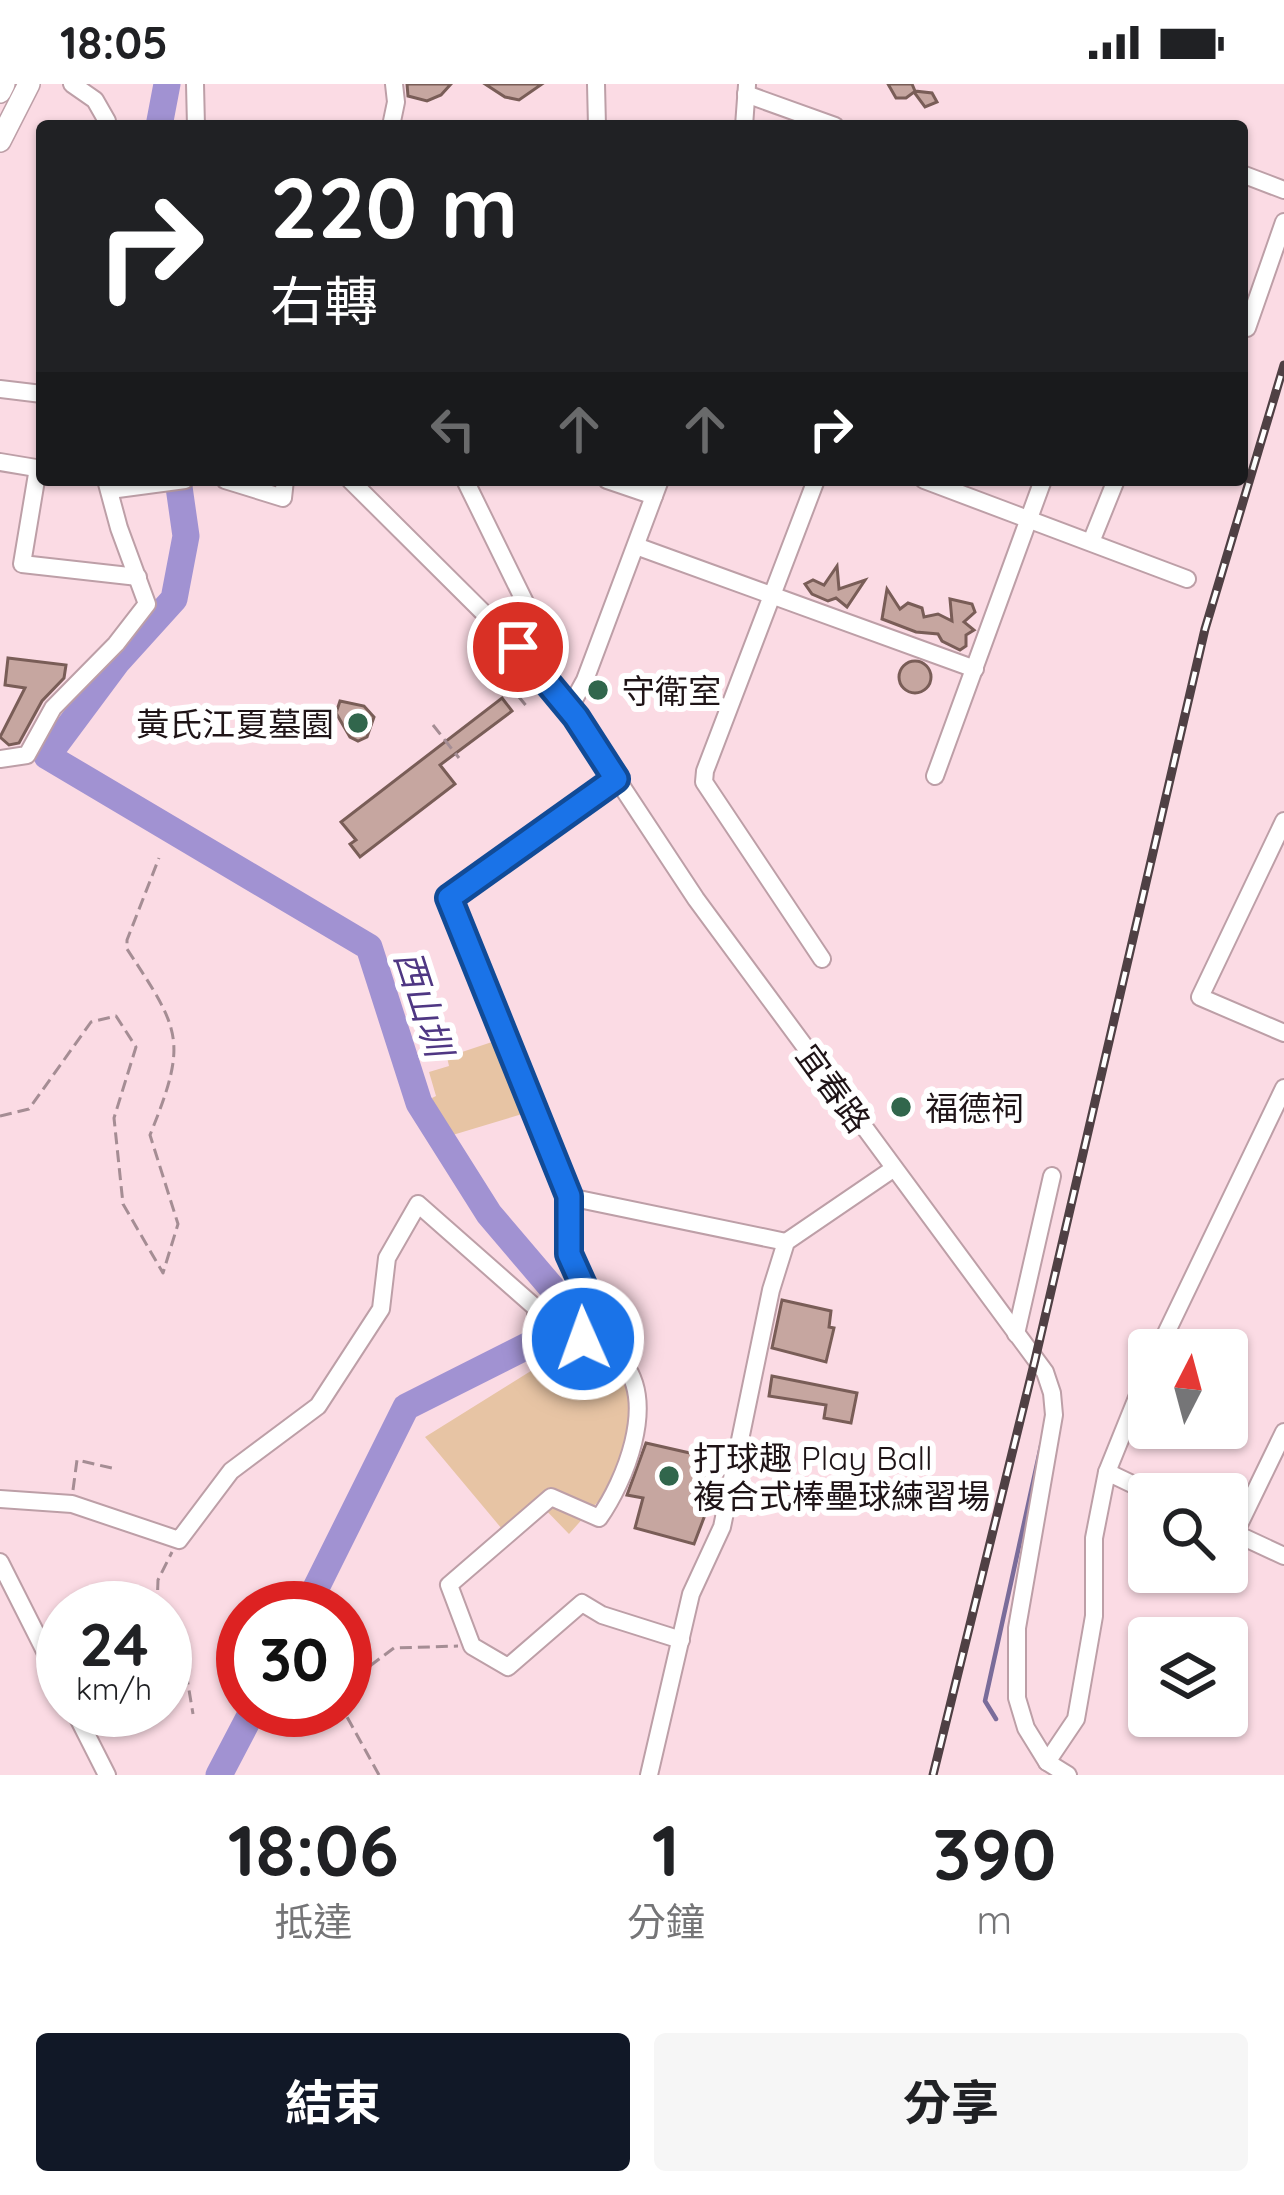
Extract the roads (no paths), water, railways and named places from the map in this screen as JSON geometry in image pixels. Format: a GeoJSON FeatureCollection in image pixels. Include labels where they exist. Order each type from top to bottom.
{"type":"FeatureCollection","features":[{"type":"Feature","properties":{"kind":"main road"},"geometry":{"type":"LineString","coordinates":[[0,92],[4,84]]}},
{"type":"Feature","properties":{"kind":"main road"},"geometry":{"type":"LineString","coordinates":[[0,141],[28,84]]}},
{"type":"Feature","properties":{"kind":"street"},"geometry":{"type":"LineString","coordinates":[[72,84],[98,92]]}},
{"type":"Feature","properties":{"kind":"street"},"geometry":{"type":"LineString","coordinates":[[195,84],[196,120]]}},
{"type":"Feature","properties":{"kind":"street"},"geometry":{"type":"LineString","coordinates":[[392,120],[394,84]]}},
{"type":"Feature","properties":{"kind":"street"},"geometry":{"type":"LineString","coordinates":[[596,84],[598,120]]}},
{"type":"Feature","properties":{"kind":"street"},"geometry":{"type":"LineString","coordinates":[[744,120],[746,89],[821,120]]}},
{"type":"Feature","properties":{"kind":"street"},"geometry":{"type":"LineString","coordinates":[[1248,176],[1284,190]]}},
{"type":"Feature","properties":{"kind":"street"},"geometry":{"type":"LineString","coordinates":[[1248,325],[1284,222]]}},
{"type":"Feature","properties":{"kind":"street"},"geometry":{"type":"LineString","coordinates":[[0,389],[36,393]]}},
{"type":"Feature","properties":{"kind":"street"},"geometry":{"type":"LineString","coordinates":[[0,462],[36,468]]}},
{"type":"Feature","properties":{"kind":"street"},"geometry":{"type":"LineString","coordinates":[[37,486],[22,564],[138,577]]}},
{"type":"Feature","properties":{"kind":"street"},"geometry":{"type":"LineString","coordinates":[[0,759],[27,755],[53,708],[116,644],[147,604],[108,486]]}},
{"type":"Feature","properties":{"kind":"street"},"geometry":{"type":"LineString","coordinates":[[244,486],[283,498],[284,486]]}},
{"type":"Feature","properties":{"kind":"street","name":"宜春路"},"geometry":{"type":"LineString","coordinates":[[356,486],[533,663],[569,709],[696,899],[1045,1372],[1054,1415],[1016,1628],[1017,1698],[1027,1728],[1047,1762]]}},
{"type":"Feature","properties":{"kind":"street"},"geometry":{"type":"LineString","coordinates":[[469,486],[543,639],[533,663]]}},
{"type":"Feature","properties":{"kind":"street"},"geometry":{"type":"LineString","coordinates":[[814,486],[704,782],[822,959]]}},
{"type":"Feature","properties":{"kind":"street"},"geometry":{"type":"LineString","coordinates":[[941,486],[1186,579]]}},
{"type":"Feature","properties":{"kind":"street"},"geometry":{"type":"LineString","coordinates":[[935,776],[1041,486]]}},
{"type":"Feature","properties":{"kind":"street"},"geometry":{"type":"LineString","coordinates":[[1091,542],[1114,486]]}},
{"type":"Feature","properties":{"kind":"street"},"geometry":{"type":"LineString","coordinates":[[569,709],[585,680],[657,488]]}},
{"type":"Feature","properties":{"kind":"street"},"geometry":{"type":"LineString","coordinates":[[636,546],[974,669]]}},
{"type":"Feature","properties":{"kind":"street"},"geometry":{"type":"LineString","coordinates":[[616,779],[449,898],[569,1196],[569,1254],[588,1296],[583,1339],[621,1359],[632,1376],[637,1396],[635,1426],[614,1498],[599,1518],[551,1497],[449,1585],[472,1646],[508,1667],[582,1603],[602,1615],[681,1640]]}},
{"type":"Feature","properties":{"kind":"street"},"geometry":{"type":"LineString","coordinates":[[1284,821],[1200,997],[1284,1034]]}},
{"type":"Feature","properties":{"kind":"street"},"geometry":{"type":"LineString","coordinates":[[1167,1329],[1284,1088]]}},
{"type":"Feature","properties":{"kind":"street"},"geometry":{"type":"LineString","coordinates":[[650,1775],[691,1594],[722,1527],[771,1290],[786,1242],[893,1169]]}},
{"type":"Feature","properties":{"kind":"street"},"geometry":{"type":"LineString","coordinates":[[1016,1334],[1052,1176]]}},
{"type":"Feature","properties":{"kind":"street"},"geometry":{"type":"LineString","coordinates":[[569,1196],[786,1242]]}},
{"type":"Feature","properties":{"kind":"street"},"geometry":{"type":"LineString","coordinates":[[0,1499],[72,1504],[178,1540],[231,1471],[318,1406],[381,1309],[387,1258],[418,1204],[536,1308],[536,1320],[573,1359]]}},
{"type":"Feature","properties":{"kind":"street"},"geometry":{"type":"LineString","coordinates":[[1068,1775],[1047,1762],[1076,1719],[1094,1616],[1094,1538],[1107,1472],[1128,1420]]}},
{"type":"Feature","properties":{"kind":"street"},"geometry":{"type":"LineString","coordinates":[[1248,1499],[1284,1432]]}},
{"type":"Feature","properties":{"kind":"street"},"geometry":{"type":"LineString","coordinates":[[1107,1472],[1128,1482]]}},
{"type":"Feature","properties":{"kind":"street"},"geometry":{"type":"LineString","coordinates":[[1248,1539],[1284,1556]]}},
{"type":"Feature","properties":{"kind":"street"},"geometry":{"type":"LineString","coordinates":[[0,1562],[36,1633]]}},
{"type":"Feature","properties":{"kind":"street"},"geometry":{"type":"LineString","coordinates":[[88,1737],[107,1775]]}},
{"type":"Feature","properties":{"kind":"waterway","name":"西山圳"},"geometry":{"type":"LineString","coordinates":[[160,120],[167,84]]}},
{"type":"Feature","properties":{"kind":"waterway","name":"西山圳"},"geometry":{"type":"LineString","coordinates":[[179,486],[186,536],[174,599],[117,662],[47,756],[369,947],[419,1103],[489,1214],[569,1308],[549,1335],[406,1407],[319,1581]]}},
{"type":"Feature","properties":{"kind":"waterway"},"geometry":{"type":"LineString","coordinates":[[996,1719],[985,1701],[1041,1446]]}},
{"type":"Feature","properties":{"kind":"waterway","name":"西山圳"},"geometry":{"type":"LineString","coordinates":[[219,1775],[239,1737]]}},
{"type":"Feature","properties":{"kind":"railway"},"geometry":{"type":"LineString","coordinates":[[1248,485],[1284,365]]}},
{"type":"Feature","properties":{"kind":"railway"},"geometry":{"type":"LineString","coordinates":[[933,1775],[1205,629],[1248,486]]}},
{"type":"Feature","properties":{"kind":"place","name":"守衛室"},"geometry":{"type":"Point","coordinates":[598,690]}},
{"type":"Feature","properties":{"kind":"place","name":"黃氏江夏墓園"},"geometry":{"type":"Point","coordinates":[358,723]}},
{"type":"Feature","properties":{"kind":"place","name":"福德祠"},"geometry":{"type":"Point","coordinates":[901,1107]}},
{"type":"Feature","properties":{"kind":"place","name":"打球趣 Play Ball 複合式棒壘球練習場"},"geometry":{"type":"Point","coordinates":[669,1476]}}]}
